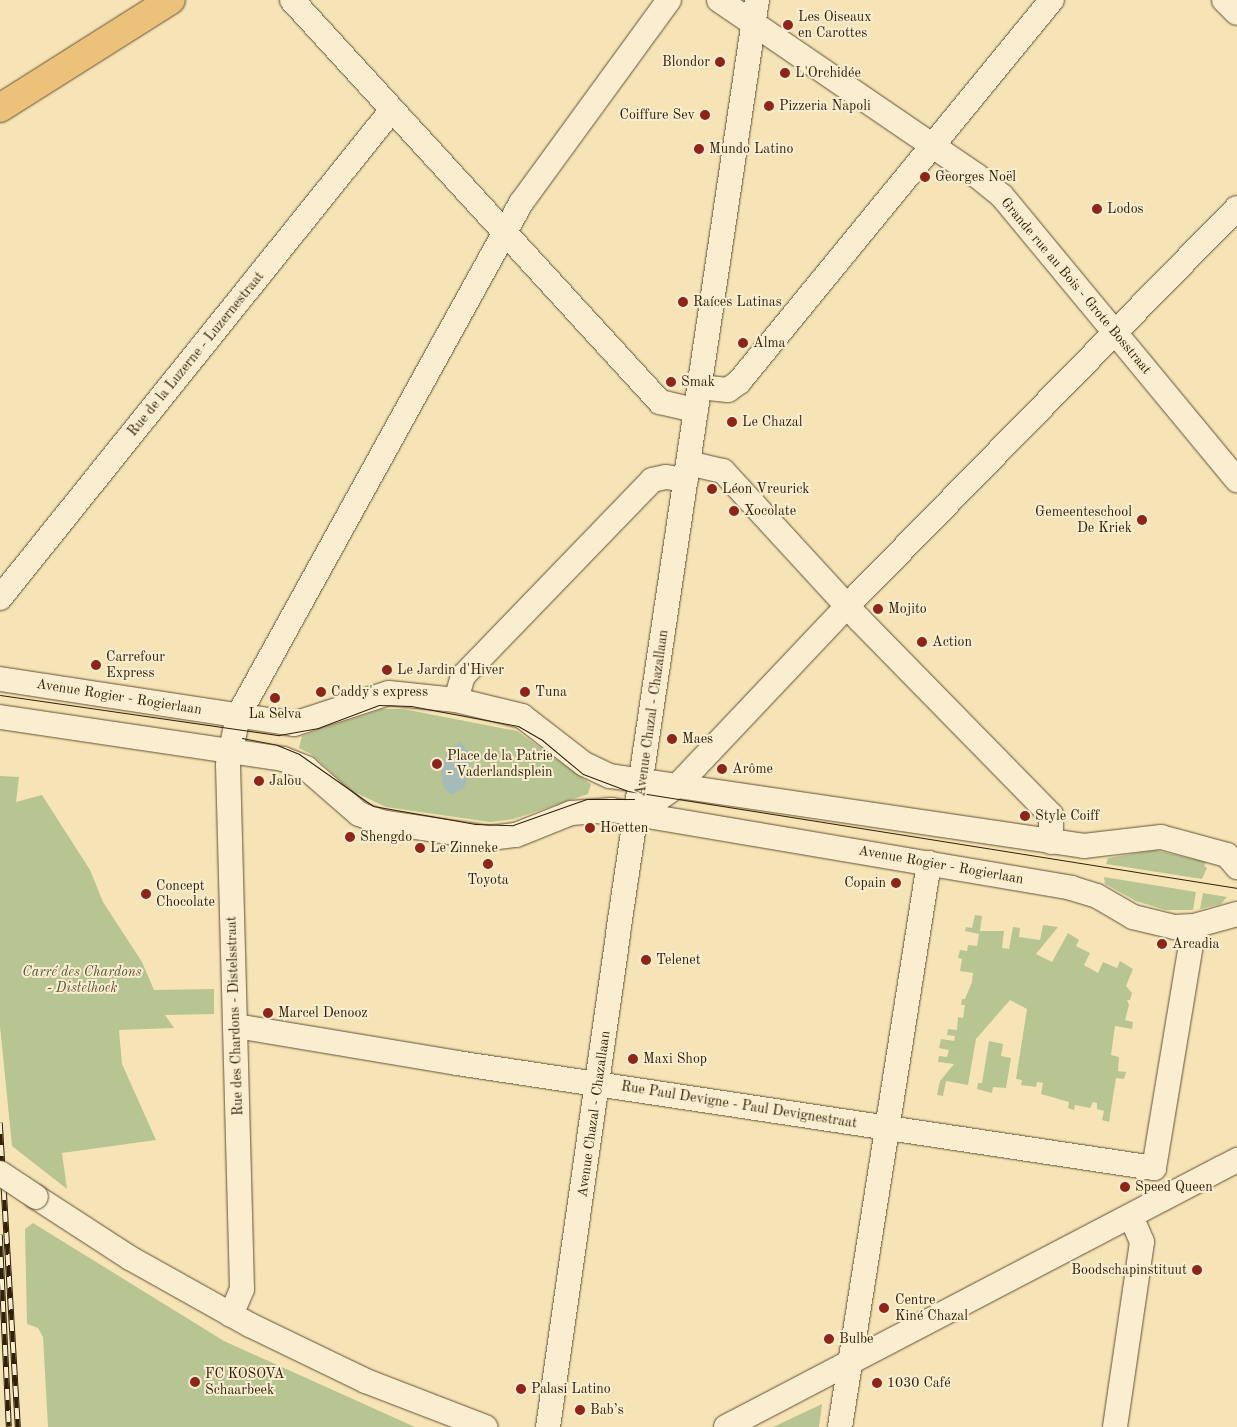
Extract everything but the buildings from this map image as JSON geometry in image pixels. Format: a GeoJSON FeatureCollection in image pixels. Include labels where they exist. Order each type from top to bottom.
{"type":"FeatureCollection","features":[{"type":"Feature","properties":{"kind":"main road"},"geometry":{"type":"LineString","coordinates":[[0,108],[171,0]]}},
{"type":"Feature","properties":{"kind":"street"},"geometry":{"type":"LineString","coordinates":[[292,0],[660,402],[696,410]]}},
{"type":"Feature","properties":{"kind":"street","name":"Rue des Chardons - Distelsstraat"},"geometry":{"type":"LineString","coordinates":[[230,1315],[242,1289],[228,752],[238,716],[521,203],[669,0]]}},
{"type":"Feature","properties":{"kind":"street","name":"Grande rue au Bois - Grote Bosstraat"},"geometry":{"type":"LineString","coordinates":[[719,0],[976,175],[1002,196],[1237,480]]}},
{"type":"Feature","properties":{"kind":"street","name":"Avenue Chazal - Chazallaan"},"geometry":{"type":"LineString","coordinates":[[548,1427],[757,0]]}},
{"type":"Feature","properties":{"kind":"street"},"geometry":{"type":"LineString","coordinates":[[699,387],[728,390],[739,382],[1052,0]]}},
{"type":"Feature","properties":{"kind":"street"},"geometry":{"type":"LineString","coordinates":[[1224,0],[1237,13]]}},
{"type":"Feature","properties":{"kind":"street","name":"Rue de la Luzerne - Luzernestraat"},"geometry":{"type":"LineString","coordinates":[[0,598],[392,110]]}},
{"type":"Feature","properties":{"kind":"street"},"geometry":{"type":"LineString","coordinates":[[0,717],[295,763],[369,819],[473,837],[516,835],[580,811],[612,810],[637,814],[678,785],[848,607],[1237,208]]}},
{"type":"Feature","properties":{"kind":"street"},"geometry":{"type":"LineString","coordinates":[[456,700],[463,676],[652,480],[687,471],[723,471],[848,607],[1051,815],[1051,842]]}},
{"type":"Feature","properties":{"kind":"street","name":"Avenue Rogier - Rogierlaan"},"geometry":{"type":"LineString","coordinates":[[0,679],[238,716]]}},
{"type":"Feature","properties":{"kind":"street"},"geometry":{"type":"LineString","coordinates":[[238,716],[294,724],[389,693],[456,700],[522,716],[584,764],[602,774],[1051,842],[1084,846],[1161,837],[1234,855]]}},
{"type":"Feature","properties":{"kind":"street","name":"Avenue Rogier - Rogierlaan"},"geometry":{"type":"LineString","coordinates":[[637,814],[1071,888],[1097,896],[1134,917],[1174,927],[1194,926],[1237,914]]}},
{"type":"Feature","properties":{"kind":"street"},"geometry":{"type":"LineString","coordinates":[[840,1427],[929,863]]}},
{"type":"Feature","properties":{"kind":"street","name":"Rue Paul Devigne - Paul Devignestraat"},"geometry":{"type":"LineString","coordinates":[[236,1026],[1154,1168],[1194,926]]}},
{"type":"Feature","properties":{"kind":"street"},"geometry":{"type":"LineString","coordinates":[[726,1427],[849,1361],[1237,1160]]}},
{"type":"Feature","properties":{"kind":"street"},"geometry":{"type":"LineString","coordinates":[[0,1173],[130,1258],[230,1315],[366,1381],[485,1427]]}},
{"type":"Feature","properties":{"kind":"street"},"geometry":{"type":"LineString","coordinates":[[1115,1427],[1142,1242],[1131,1216]]}},
{"type":"Feature","properties":{"kind":"green space","name":"Place de la Patrie - Vaderlandsplein"},"geometry":{"type":"Polygon","coordinates":[[[382,709],[403,709],[517,731],[591,784],[588,794],[514,819],[490,822],[386,807],[354,792],[311,754],[299,748],[302,736],[382,709]]]}},
{"type":"Feature","properties":{"kind":"green space","name":"Carré des Chardons - Distelhoek"},"geometry":{"type":"Polygon","coordinates":[[[0,776],[19,777],[16,802],[42,795],[90,870],[103,902],[142,962],[154,990],[214,989],[214,1014],[165,1015],[174,1028],[119,1030],[122,1064],[156,1140],[62,1153],[67,1189],[12,1146],[0,1026],[0,776]]]}},
{"type":"Feature","properties":{"kind":"green space"},"geometry":{"type":"Polygon","coordinates":[[[1155,850],[1206,862],[1204,866],[1207,868],[1202,879],[1106,864],[1108,858],[1155,850]]]}},
{"type":"Feature","properties":{"kind":"green space"},"geometry":{"type":"Polygon","coordinates":[[[1104,877],[1196,892],[1193,910],[1165,910],[1136,901],[1105,884],[1104,877]]]}},
{"type":"Feature","properties":{"kind":"green space"},"geometry":{"type":"Polygon","coordinates":[[[1203,893],[1227,897],[1221,904],[1200,909],[1203,893]]]}},
{"type":"Feature","properties":{"kind":"green space"},"geometry":{"type":"Polygon","coordinates":[[[975,915],[982,916],[980,931],[1004,931],[1002,948],[1009,949],[1013,927],[1020,928],[1019,937],[1040,940],[1043,925],[1058,927],[1036,954],[1052,962],[1068,933],[1079,940],[1076,946],[1090,953],[1084,965],[1098,973],[1103,962],[1117,968],[1120,961],[1133,969],[1126,986],[1132,993],[1130,1000],[1127,1000],[1129,1005],[1125,1020],[1133,1022],[1132,1029],[1115,1026],[1111,1055],[1119,1057],[1118,1071],[1126,1072],[1124,1079],[1116,1078],[1109,1122],[1102,1120],[1104,1111],[1097,1109],[1097,1103],[1093,1102],[1090,1108],[1075,1105],[1074,1110],[1068,1108],[1069,1102],[1041,1094],[1043,1083],[1037,1082],[1036,1087],[1021,1085],[1022,1080],[1016,1079],[1027,1009],[1010,1000],[976,1039],[968,1085],[946,1081],[943,1096],[937,1095],[940,1081],[954,1064],[938,1062],[939,1056],[947,1057],[949,1050],[939,1048],[941,1039],[954,1041],[955,1036],[947,1035],[948,1029],[957,1030],[958,1017],[963,1018],[965,1005],[961,1005],[962,999],[965,999],[972,982],[973,973],[960,971],[962,959],[958,958],[960,950],[967,951],[968,945],[977,946],[979,934],[965,931],[966,927],[972,928],[975,915]]]}},
{"type":"Feature","properties":{"kind":"green space"},"geometry":{"type":"Polygon","coordinates":[[[989,1041],[1003,1044],[1001,1056],[1011,1058],[1006,1088],[993,1087],[992,1093],[977,1089],[978,1083],[982,1083],[989,1041]]]}},
{"type":"Feature","properties":{"kind":"green space"},"geometry":{"type":"Polygon","coordinates":[[[33,1223],[224,1341],[415,1427],[48,1427],[43,1337],[38,1328],[27,1324],[25,1229],[33,1223]]]}},
{"type":"Feature","properties":{"kind":"green space"},"geometry":{"type":"Polygon","coordinates":[[[822,1404],[819,1427],[773,1427],[822,1404]]]}},
{"type":"Feature","properties":{"kind":"water"},"geometry":{"type":"Polygon","coordinates":[[[460,742],[470,754],[470,770],[464,788],[452,795],[444,788],[441,771],[447,751],[460,742]]]}},
{"type":"Feature","properties":{"kind":"tram line"},"geometry":{"type":"LineString","coordinates":[[0,695],[279,735],[318,728],[379,705],[411,706],[518,726],[542,740],[583,774],[628,791],[1237,888]]}},
{"type":"Feature","properties":{"kind":"tram line"},"geometry":{"type":"LineString","coordinates":[[242,738],[277,745],[299,754],[373,806],[475,824],[513,825],[587,799],[634,799]]}},
{"type":"Feature","properties":{"kind":"railway"},"geometry":{"type":"LineString","coordinates":[[0,1123],[18,1427]]}},
{"type":"Feature","properties":{"kind":"railway"},"geometry":{"type":"LineString","coordinates":[[0,1235],[9,1427]]}},
{"type":"Feature","properties":{"kind":"place","name":"Les Oiseaux en Carottes"},"geometry":{"type":"Point","coordinates":[788,25]}},
{"type":"Feature","properties":{"kind":"place","name":"Blondor"},"geometry":{"type":"Point","coordinates":[720,62]}},
{"type":"Feature","properties":{"kind":"place","name":"L'Orchidée"},"geometry":{"type":"Point","coordinates":[785,73]}},
{"type":"Feature","properties":{"kind":"place","name":"Pizzeria Napoli"},"geometry":{"type":"Point","coordinates":[769,106]}},
{"type":"Feature","properties":{"kind":"place","name":"Coiffure Sev"},"geometry":{"type":"Point","coordinates":[705,115]}},
{"type":"Feature","properties":{"kind":"place","name":"Mundo Latino"},"geometry":{"type":"Point","coordinates":[699,149]}},
{"type":"Feature","properties":{"kind":"place","name":"Georges Noël"},"geometry":{"type":"Point","coordinates":[925,177]}},
{"type":"Feature","properties":{"kind":"place","name":"Lodos"},"geometry":{"type":"Point","coordinates":[1097,209]}},
{"type":"Feature","properties":{"kind":"place","name":"Raíces Latinas"},"geometry":{"type":"Point","coordinates":[683,302]}},
{"type":"Feature","properties":{"kind":"place","name":"Alma"},"geometry":{"type":"Point","coordinates":[743,343]}},
{"type":"Feature","properties":{"kind":"place","name":"Smak"},"geometry":{"type":"Point","coordinates":[671,382]}},
{"type":"Feature","properties":{"kind":"place","name":"Le Chazal"},"geometry":{"type":"Point","coordinates":[732,422]}},
{"type":"Feature","properties":{"kind":"place","name":"Léon Vreurick"},"geometry":{"type":"Point","coordinates":[712,489]}},
{"type":"Feature","properties":{"kind":"place","name":"Xocolate"},"geometry":{"type":"Point","coordinates":[734,511]}},
{"type":"Feature","properties":{"kind":"place","name":"Gemeenteschool De Kriek"},"geometry":{"type":"Point","coordinates":[1142,520]}},
{"type":"Feature","properties":{"kind":"place","name":"Mojito"},"geometry":{"type":"Point","coordinates":[878,609]}},
{"type":"Feature","properties":{"kind":"place","name":"Action"},"geometry":{"type":"Point","coordinates":[922,642]}},
{"type":"Feature","properties":{"kind":"place","name":"Carrefour Express"},"geometry":{"type":"Point","coordinates":[96,665]}},
{"type":"Feature","properties":{"kind":"place","name":"Le Jardin d'Hiver"},"geometry":{"type":"Point","coordinates":[387,670]}},
{"type":"Feature","properties":{"kind":"place","name":"Caddy's express"},"geometry":{"type":"Point","coordinates":[321,692]}},
{"type":"Feature","properties":{"kind":"place","name":"Tuna"},"geometry":{"type":"Point","coordinates":[525,692]}},
{"type":"Feature","properties":{"kind":"place","name":"La Selva"},"geometry":{"type":"Point","coordinates":[275,698]}},
{"type":"Feature","properties":{"kind":"place","name":"Maes"},"geometry":{"type":"Point","coordinates":[672,739]}},
{"type":"Feature","properties":{"kind":"place","name":"Place de la Patrie - Vaderlandsplein"},"geometry":{"type":"Point","coordinates":[437,764]}},
{"type":"Feature","properties":{"kind":"place","name":"Arôme"},"geometry":{"type":"Point","coordinates":[722,769]}},
{"type":"Feature","properties":{"kind":"place","name":"Jalou"},"geometry":{"type":"Point","coordinates":[259,781]}},
{"type":"Feature","properties":{"kind":"place","name":"Style Coiff"},"geometry":{"type":"Point","coordinates":[1025,816]}},
{"type":"Feature","properties":{"kind":"place","name":"Hoetten"},"geometry":{"type":"Point","coordinates":[590,828]}},
{"type":"Feature","properties":{"kind":"place","name":"Shengdo"},"geometry":{"type":"Point","coordinates":[350,837]}},
{"type":"Feature","properties":{"kind":"place","name":"Le Zinneke"},"geometry":{"type":"Point","coordinates":[420,848]}},
{"type":"Feature","properties":{"kind":"place","name":"Toyota"},"geometry":{"type":"Point","coordinates":[488,864]}},
{"type":"Feature","properties":{"kind":"place","name":"Copain"},"geometry":{"type":"Point","coordinates":[896,883]}},
{"type":"Feature","properties":{"kind":"place","name":"Concept Chocolate"},"geometry":{"type":"Point","coordinates":[146,894]}},
{"type":"Feature","properties":{"kind":"place","name":"Arcadia"},"geometry":{"type":"Point","coordinates":[1162,944]}},
{"type":"Feature","properties":{"kind":"place","name":"Telenet"},"geometry":{"type":"Point","coordinates":[646,960]}},
{"type":"Feature","properties":{"kind":"place","name":"Marcel Denooz"},"geometry":{"type":"Point","coordinates":[268,1013]}},
{"type":"Feature","properties":{"kind":"place","name":"Maxi Shop"},"geometry":{"type":"Point","coordinates":[633,1059]}},
{"type":"Feature","properties":{"kind":"place","name":"Speed Queen"},"geometry":{"type":"Point","coordinates":[1125,1187]}},
{"type":"Feature","properties":{"kind":"place","name":"Boodschapinstituut"},"geometry":{"type":"Point","coordinates":[1197,1270]}},
{"type":"Feature","properties":{"kind":"place","name":"Centre Kiné Chazal"},"geometry":{"type":"Point","coordinates":[884,1308]}},
{"type":"Feature","properties":{"kind":"place","name":"Bulbe"},"geometry":{"type":"Point","coordinates":[829,1339]}},
{"type":"Feature","properties":{"kind":"place","name":"FC KOSOVA Schaarbeek"},"geometry":{"type":"Point","coordinates":[195,1382]}},
{"type":"Feature","properties":{"kind":"place","name":"1030 Café"},"geometry":{"type":"Point","coordinates":[877,1383]}},
{"type":"Feature","properties":{"kind":"place","name":"Palasi Latino"},"geometry":{"type":"Point","coordinates":[521,1389]}},
{"type":"Feature","properties":{"kind":"place","name":"Bab’s"},"geometry":{"type":"Point","coordinates":[580,1410]}}]}
